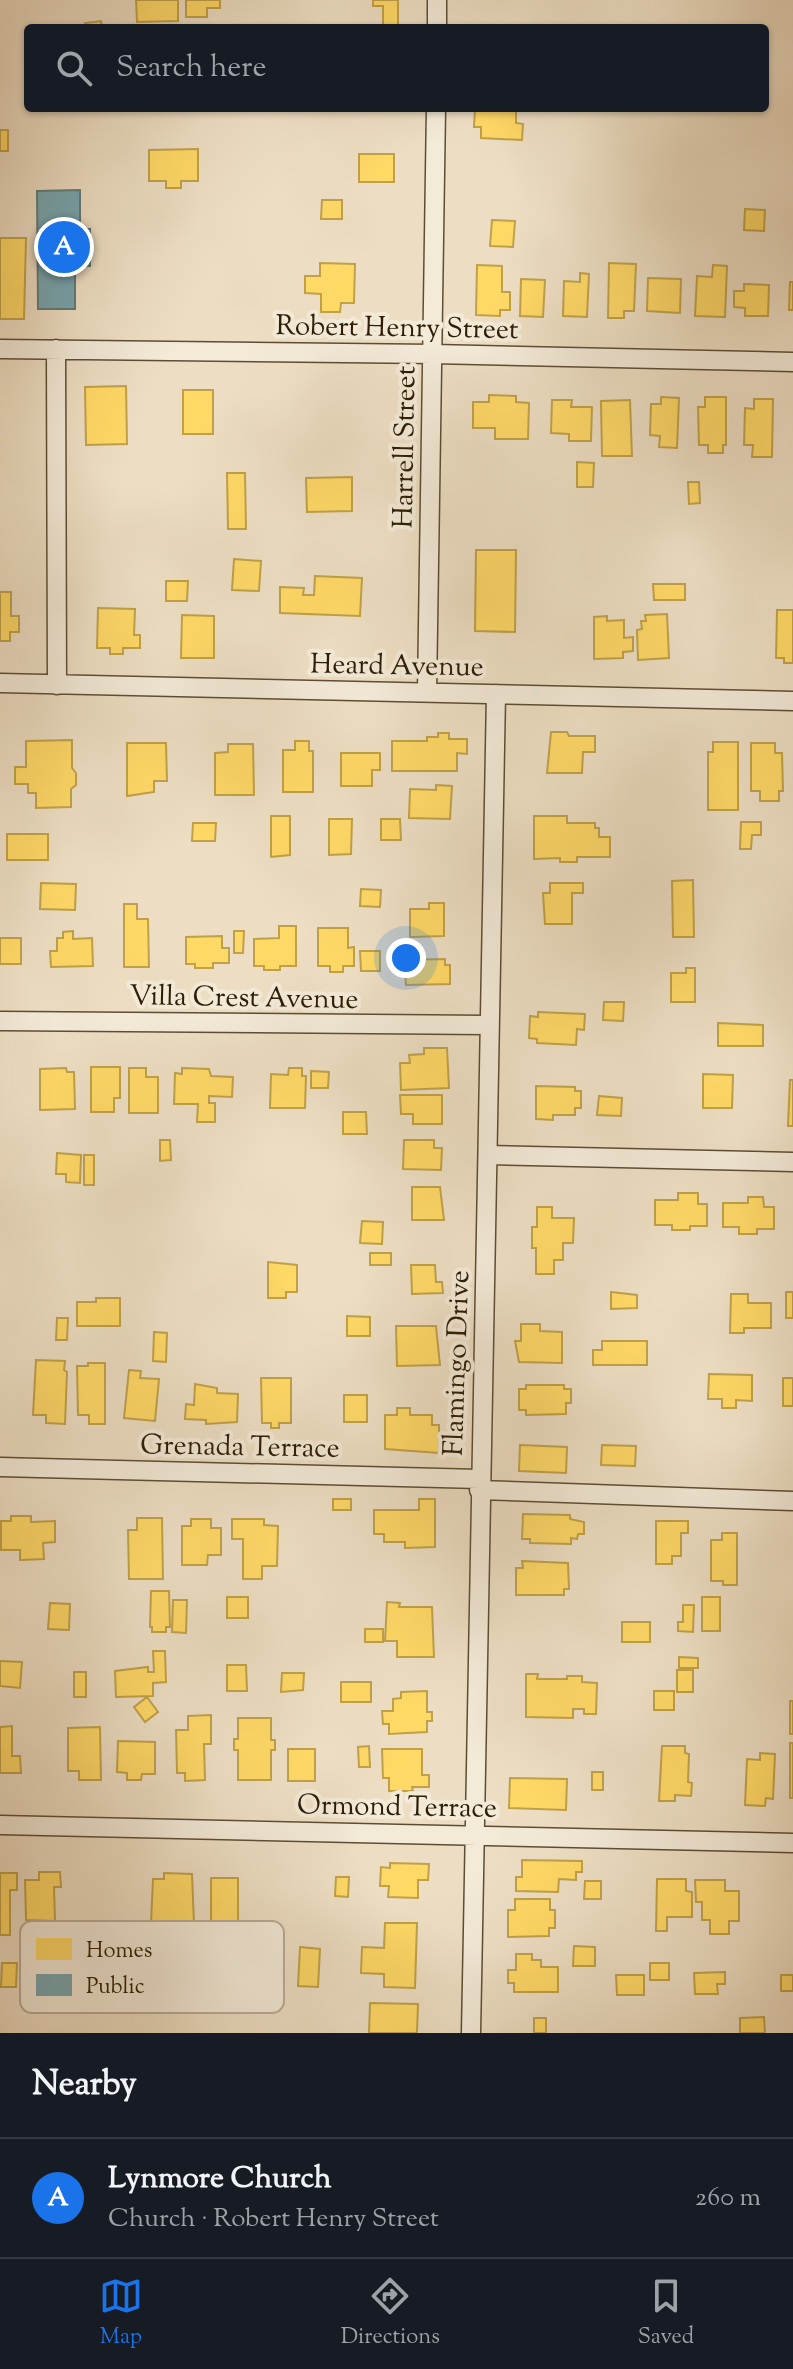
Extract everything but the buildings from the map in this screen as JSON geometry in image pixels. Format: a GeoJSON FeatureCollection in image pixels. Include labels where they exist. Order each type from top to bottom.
{"type":"FeatureCollection","features":[{"type":"Feature","properties":{"kind":"street"},"geometry":{"type":"LineString","coordinates":[[437,0],[437,24]]}},
{"type":"Feature","properties":{"kind":"street","name":"Harrell Street"},"geometry":{"type":"LineString","coordinates":[[427,692],[436,112]]}},
{"type":"Feature","properties":{"kind":"street","name":"Robert Henry Street"},"geometry":{"type":"LineString","coordinates":[[0,349],[793,362]]}},
{"type":"Feature","properties":{"kind":"street"},"geometry":{"type":"LineString","coordinates":[[56,349],[57,685]]}},
{"type":"Feature","properties":{"kind":"street","name":"Heard Avenue"},"geometry":{"type":"LineString","coordinates":[[0,683],[793,701]]}},
{"type":"Feature","properties":{"kind":"street","name":"Flamingo Drive"},"geometry":{"type":"LineString","coordinates":[[471,2033],[479,1485],[488,1155],[487,1025],[496,694]]}},
{"type":"Feature","properties":{"kind":"street","name":"Villa Crest Avenue"},"geometry":{"type":"LineString","coordinates":[[0,1021],[487,1025]]}},
{"type":"Feature","properties":{"kind":"street"},"geometry":{"type":"LineString","coordinates":[[488,1155],[793,1162]]}},
{"type":"Feature","properties":{"kind":"street","name":"Grenada Terrace"},"geometry":{"type":"LineString","coordinates":[[0,1467],[479,1485],[793,1501]]}},
{"type":"Feature","properties":{"kind":"street","name":"Ormond Terrace"},"geometry":{"type":"LineString","coordinates":[[0,1825],[793,1843]]}},
{"type":"Feature","properties":{"kind":"place","name":"Lynmore Church"},"geometry":{"type":"Point","coordinates":[64,247]}}]}
